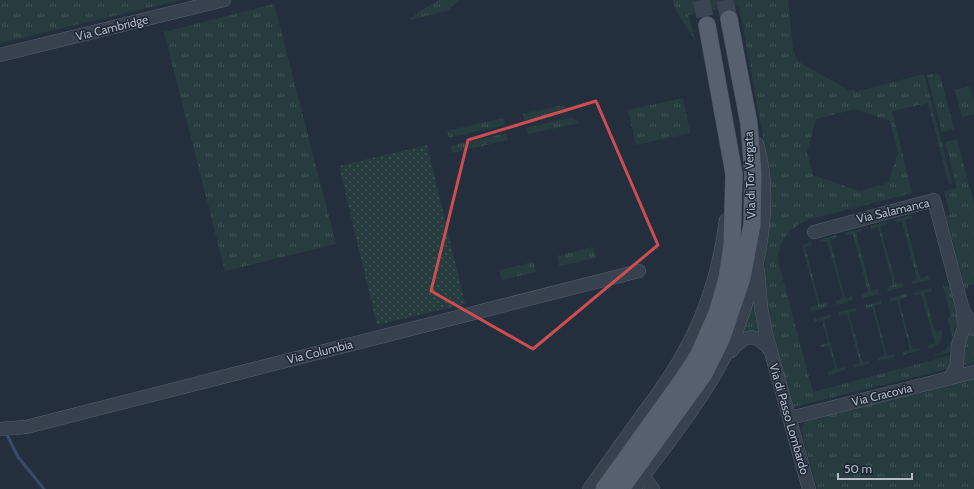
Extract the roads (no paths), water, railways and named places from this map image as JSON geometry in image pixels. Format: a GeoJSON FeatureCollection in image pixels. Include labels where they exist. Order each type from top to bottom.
{"type":"FeatureCollection","features":[{"type":"Feature","properties":{"kind":"main road","name":"Via di Tor Vergata"},"geometry":{"type":"LineString","coordinates":[[621,489],[704,374],[721,340],[742,278],[752,225],[753,180],[749,124],[729,19]]}},
{"type":"Feature","properties":{"kind":"main road","name":"Via di Tor Vergata"},"geometry":{"type":"LineString","coordinates":[[604,489],[688,372],[701,350],[724,292],[731,257],[734,222],[734,188],[732,158],[707,25]]}},
{"type":"Feature","properties":{"kind":"street","name":"Via Cambridge"},"geometry":{"type":"LineString","coordinates":[[0,55],[224,0]]}},
{"type":"Feature","properties":{"kind":"street"},"geometry":{"type":"LineString","coordinates":[[634,489],[682,424],[723,360],[737,331],[743,314],[760,249],[763,222],[763,180],[760,154],[749,124]]}},
{"type":"Feature","properties":{"kind":"street","name":"Via di Tor Vergata"},"geometry":{"type":"LineString","coordinates":[[589,489],[663,386],[685,351],[697,325],[709,297],[719,265],[732,169]]}},
{"type":"Feature","properties":{"kind":"street","name":"Via Salamanca"},"geometry":{"type":"LineString","coordinates":[[814,232],[934,200],[963,310],[964,327],[958,345],[957,367],[950,378]]}},
{"type":"Feature","properties":{"kind":"street","name":"Via di Passo Lombardo"},"geometry":{"type":"LineString","coordinates":[[760,249],[758,273],[761,308],[770,350],[790,418],[808,489]]}},
{"type":"Feature","properties":{"kind":"street","name":"Via Columbia"},"geometry":{"type":"LineString","coordinates":[[0,430],[26,427],[639,271]]}},
{"type":"Feature","properties":{"kind":"street","name":"Via Salamanca"},"geometry":{"type":"LineString","coordinates":[[963,310],[974,329]]}},
{"type":"Feature","properties":{"kind":"street","name":"Via di Passo Lombardo"},"geometry":{"type":"LineString","coordinates":[[723,360],[738,343],[749,337],[760,340],[770,350]]}},
{"type":"Feature","properties":{"kind":"street"},"geometry":{"type":"LineString","coordinates":[[958,356],[961,366],[968,372],[973,372]]}},
{"type":"Feature","properties":{"kind":"street","name":"Via Cracovia"},"geometry":{"type":"LineString","coordinates":[[790,418],[973,372]]}},
{"type":"Feature","properties":{"kind":"street"},"geometry":{"type":"LineString","coordinates":[[643,476],[654,489]]}},
{"type":"Feature","properties":{"kind":"waterway"},"geometry":{"type":"LineString","coordinates":[[6,433],[18,457],[44,489]]}},
{"type":"Feature","properties":{"kind":"tunnel"},"geometry":{"type":"LineString","coordinates":[[701,0],[707,25]]}},
{"type":"Feature","properties":{"kind":"tunnel"},"geometry":{"type":"LineString","coordinates":[[725,0],[729,19]]}}]}
